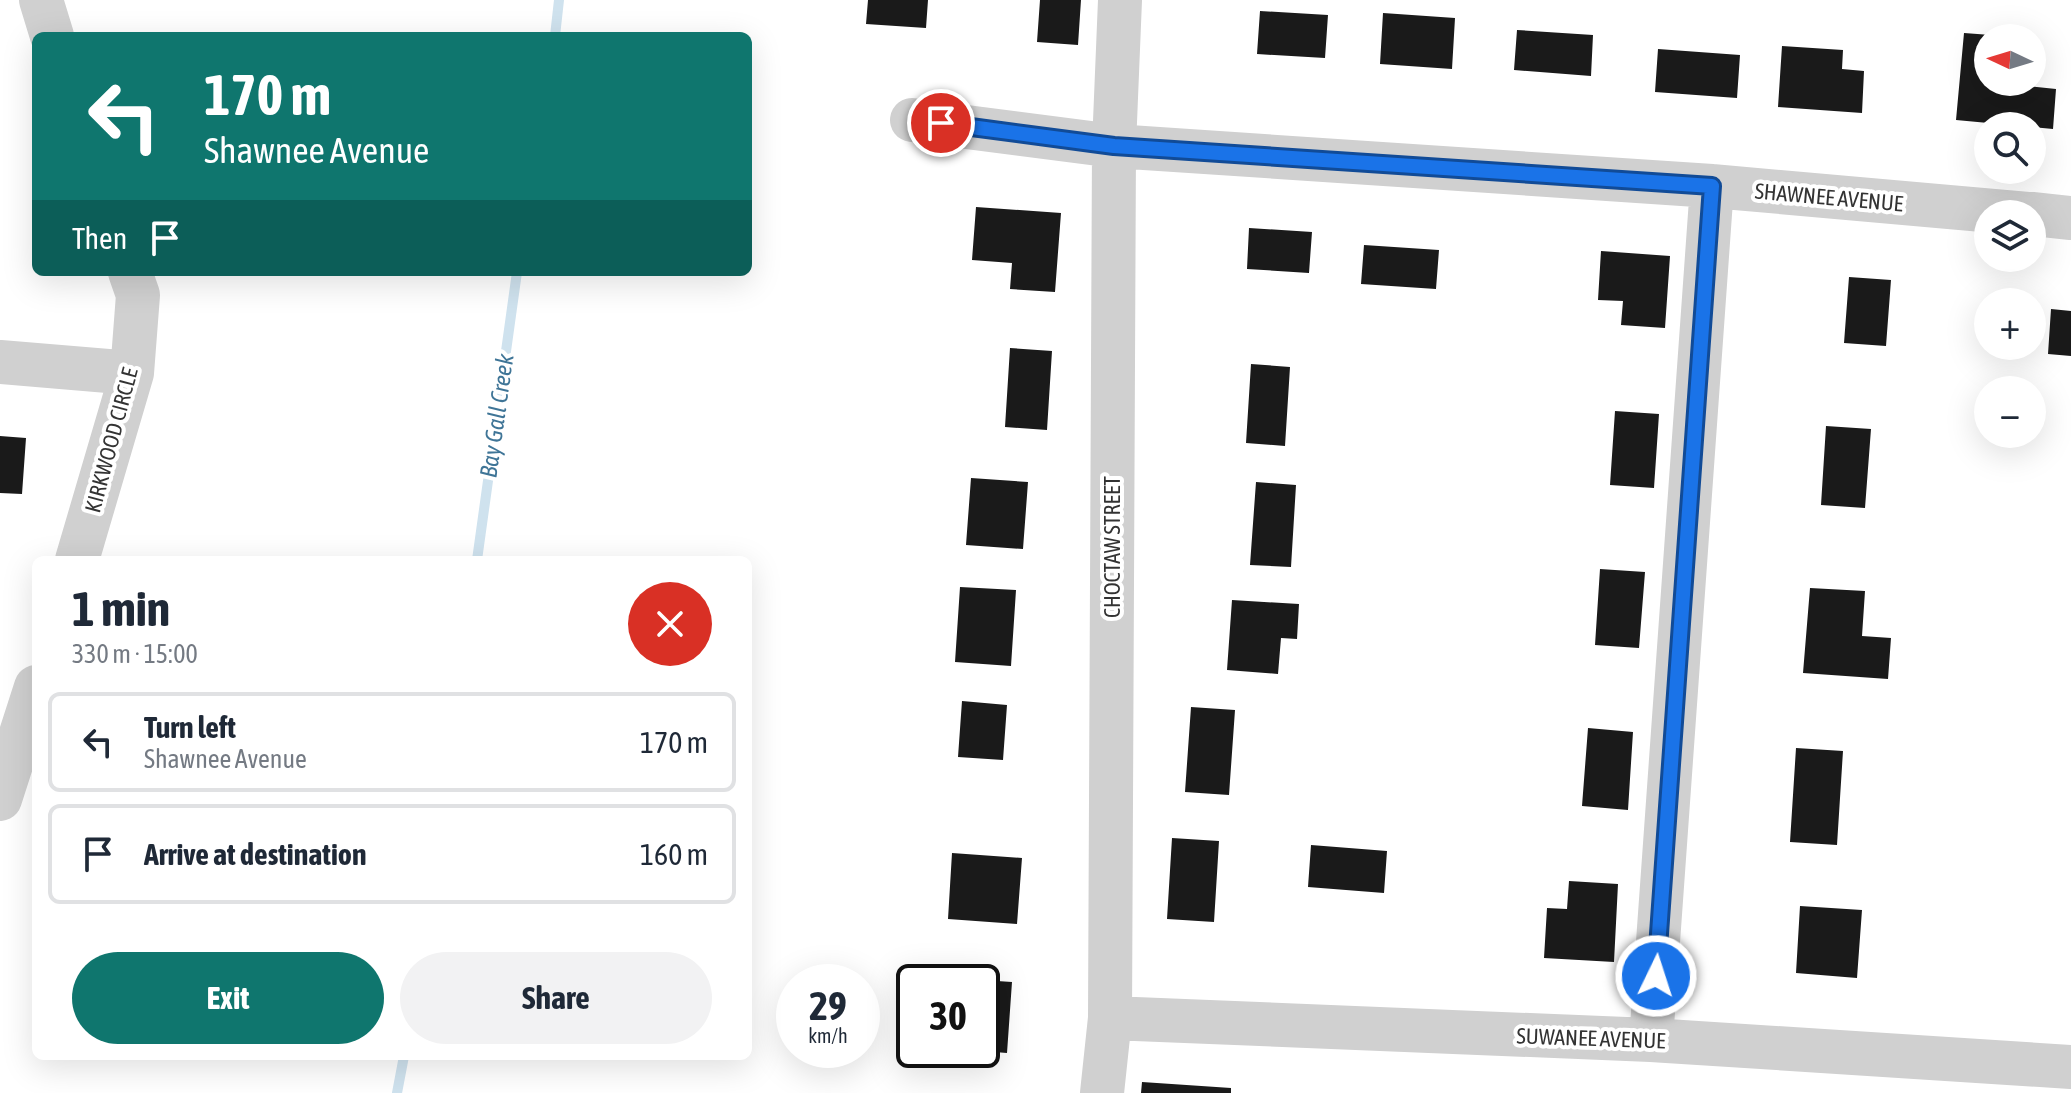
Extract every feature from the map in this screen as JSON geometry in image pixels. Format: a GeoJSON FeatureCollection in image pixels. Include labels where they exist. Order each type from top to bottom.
{"type":"FeatureCollection","features":[{"type":"Feature","properties":{"kind":"street"},"geometry":{"type":"LineString","coordinates":[[41,0],[51,32]]}},
{"type":"Feature","properties":{"kind":"street","name":"CHOCTAW STREET"},"geometry":{"type":"LineString","coordinates":[[1102,1093],[1110,1018],[1114,146],[1120,0]]}},
{"type":"Feature","properties":{"kind":"street","name":"SHAWNEE AVENUE"},"geometry":{"type":"LineString","coordinates":[[912,120],[1114,146],[1712,186],[1974,209]]}},
{"type":"Feature","properties":{"kind":"street"},"geometry":{"type":"LineString","coordinates":[[1651,1040],[1712,186]]}},
{"type":"Feature","properties":{"kind":"street","name":"SHAWNEE AVENUE"},"geometry":{"type":"LineString","coordinates":[[2046,216],[2071,218]]}},
{"type":"Feature","properties":{"kind":"street","name":"KIRKWOOD CIRCLE"},"geometry":{"type":"LineString","coordinates":[[78,556],[132,373],[138,295],[131,276]]}},
{"type":"Feature","properties":{"kind":"street"},"geometry":{"type":"LineString","coordinates":[[0,362],[132,373]]}},
{"type":"Feature","properties":{"kind":"street"},"geometry":{"type":"LineString","coordinates":[[0,799],[32,699]]}},
{"type":"Feature","properties":{"kind":"street","name":"SUWANEE AVENUE"},"geometry":{"type":"LineString","coordinates":[[1110,1018],[1651,1040],[2071,1067]]}},
{"type":"Feature","properties":{"kind":"building"},"geometry":{"type":"Polygon","coordinates":[[[868,0],[928,0],[926,28],[866,24],[868,0]]]}},
{"type":"Feature","properties":{"kind":"building"},"geometry":{"type":"Polygon","coordinates":[[[1040,0],[1081,0],[1078,45],[1037,42],[1040,0]]]}},
{"type":"Feature","properties":{"kind":"building"},"geometry":{"type":"Polygon","coordinates":[[[1260,11],[1328,15],[1325,58],[1257,54],[1260,11]]]}},
{"type":"Feature","properties":{"kind":"building"},"geometry":{"type":"Polygon","coordinates":[[[1383,13],[1455,18],[1452,69],[1380,64],[1383,13]]]}},
{"type":"Feature","properties":{"kind":"building"},"geometry":{"type":"Polygon","coordinates":[[[1517,30],[1593,35],[1591,76],[1514,70],[1517,30]]]}},
{"type":"Feature","properties":{"kind":"building"},"geometry":{"type":"Polygon","coordinates":[[[1964,33],[1974,34],[1974,96],[2046,96],[2046,88],[2056,89],[2053,129],[2046,128],[2046,112],[1974,112],[1974,122],[1956,120],[1964,33]]]}},
{"type":"Feature","properties":{"kind":"building"},"geometry":{"type":"Polygon","coordinates":[[[1782,46],[1843,50],[1842,69],[1864,71],[1862,113],[1778,107],[1782,46]]]}},
{"type":"Feature","properties":{"kind":"building"},"geometry":{"type":"Polygon","coordinates":[[[1658,49],[1740,55],[1737,98],[1655,92],[1658,49]]]}},
{"type":"Feature","properties":{"kind":"building"},"geometry":{"type":"Polygon","coordinates":[[[976,207],[1061,213],[1055,292],[1010,289],[1012,263],[972,260],[976,207]]]}},
{"type":"Feature","properties":{"kind":"building"},"geometry":{"type":"Polygon","coordinates":[[[1249,228],[1312,232],[1309,273],[1247,269],[1249,228]]]}},
{"type":"Feature","properties":{"kind":"building"},"geometry":{"type":"Polygon","coordinates":[[[1364,245],[1439,250],[1436,289],[1361,284],[1364,245]]]}},
{"type":"Feature","properties":{"kind":"building"},"geometry":{"type":"Polygon","coordinates":[[[1601,251],[1670,256],[1665,328],[1621,325],[1623,301],[1598,300],[1601,251]]]}},
{"type":"Feature","properties":{"kind":"building"},"geometry":{"type":"Polygon","coordinates":[[[1849,277],[1891,280],[1886,346],[1844,343],[1849,277]]]}},
{"type":"Feature","properties":{"kind":"building"},"geometry":{"type":"Polygon","coordinates":[[[2051,309],[2071,311],[2071,356],[2048,354],[2051,309]]]}},
{"type":"Feature","properties":{"kind":"building"},"geometry":{"type":"Polygon","coordinates":[[[1010,348],[1052,351],[1047,430],[1005,427],[1010,348]]]}},
{"type":"Feature","properties":{"kind":"building"},"geometry":{"type":"Polygon","coordinates":[[[1251,364],[1290,367],[1285,446],[1246,443],[1251,364]]]}},
{"type":"Feature","properties":{"kind":"building"},"geometry":{"type":"Polygon","coordinates":[[[1615,411],[1659,414],[1654,488],[1610,485],[1615,411]]]}},
{"type":"Feature","properties":{"kind":"building"},"geometry":{"type":"Polygon","coordinates":[[[1826,426],[1871,429],[1865,508],[1821,505],[1826,426]]]}},
{"type":"Feature","properties":{"kind":"building"},"geometry":{"type":"Polygon","coordinates":[[[0,436],[26,438],[22,494],[0,493],[0,436]]]}},
{"type":"Feature","properties":{"kind":"building"},"geometry":{"type":"Polygon","coordinates":[[[971,478],[1028,482],[1023,549],[966,545],[971,478]]]}},
{"type":"Feature","properties":{"kind":"building"},"geometry":{"type":"Polygon","coordinates":[[[1256,482],[1296,485],[1291,567],[1250,565],[1256,482]]]}},
{"type":"Feature","properties":{"kind":"building"},"geometry":{"type":"Polygon","coordinates":[[[1600,569],[1645,572],[1639,648],[1595,645],[1600,569]]]}},
{"type":"Feature","properties":{"kind":"building"},"geometry":{"type":"Polygon","coordinates":[[[960,587],[1016,590],[1011,666],[955,662],[960,587]]]}},
{"type":"Feature","properties":{"kind":"building"},"geometry":{"type":"Polygon","coordinates":[[[1810,588],[1865,591],[1862,636],[1891,638],[1888,679],[1803,673],[1810,588]]]}},
{"type":"Feature","properties":{"kind":"building"},"geometry":{"type":"Polygon","coordinates":[[[1232,600],[1299,604],[1297,639],[1281,638],[1278,674],[1227,670],[1232,600]]]}},
{"type":"Feature","properties":{"kind":"building"},"geometry":{"type":"Polygon","coordinates":[[[962,701],[1007,705],[1003,760],[958,757],[962,701]]]}},
{"type":"Feature","properties":{"kind":"building"},"geometry":{"type":"Polygon","coordinates":[[[1191,707],[1235,710],[1229,795],[1185,792],[1191,707]]]}},
{"type":"Feature","properties":{"kind":"building"},"geometry":{"type":"Polygon","coordinates":[[[1588,728],[1633,732],[1628,810],[1582,806],[1588,728]]]}},
{"type":"Feature","properties":{"kind":"building"},"geometry":{"type":"Polygon","coordinates":[[[1796,748],[1843,751],[1837,845],[1790,842],[1796,748]]]}},
{"type":"Feature","properties":{"kind":"building"},"geometry":{"type":"Polygon","coordinates":[[[1172,838],[1219,841],[1214,922],[1167,919],[1172,838]]]}},
{"type":"Feature","properties":{"kind":"building"},"geometry":{"type":"Polygon","coordinates":[[[1311,845],[1387,851],[1384,893],[1308,887],[1311,845]]]}},
{"type":"Feature","properties":{"kind":"building"},"geometry":{"type":"Polygon","coordinates":[[[952,853],[1022,858],[1017,924],[948,919],[952,853]]]}},
{"type":"Feature","properties":{"kind":"building"},"geometry":{"type":"Polygon","coordinates":[[[1569,881],[1618,884],[1614,962],[1544,958],[1547,908],[1567,909],[1569,881]]]}},
{"type":"Feature","properties":{"kind":"building"},"geometry":{"type":"Polygon","coordinates":[[[1800,906],[1862,910],[1857,978],[1796,973],[1800,906]]]}},
{"type":"Feature","properties":{"kind":"building"},"geometry":{"type":"Polygon","coordinates":[[[1000,981],[1012,982],[1007,1053],[1000,1052],[1000,981]]]}},
{"type":"Feature","properties":{"kind":"building"},"geometry":{"type":"Polygon","coordinates":[[[1142,1082],[1231,1088],[1231,1093],[1141,1093],[1142,1082]]]}},
{"type":"Feature","properties":{"kind":"waterway","name":"Bay Gall Creek"},"geometry":{"type":"LineString","coordinates":[[555,32],[559,0]]}},
{"type":"Feature","properties":{"kind":"waterway","name":"Bay Gall Creek"},"geometry":{"type":"LineString","coordinates":[[478,556],[516,276]]}},
{"type":"Feature","properties":{"kind":"waterway","name":"Bay Gall Creek"},"geometry":{"type":"LineString","coordinates":[[397,1093],[403,1060]]}},
{"type":"Feature","properties":{"kind":"route"},"geometry":{"type":"LineString","coordinates":[[941,123],[1114,146],[1712,186],[1656,976]]}}]}
